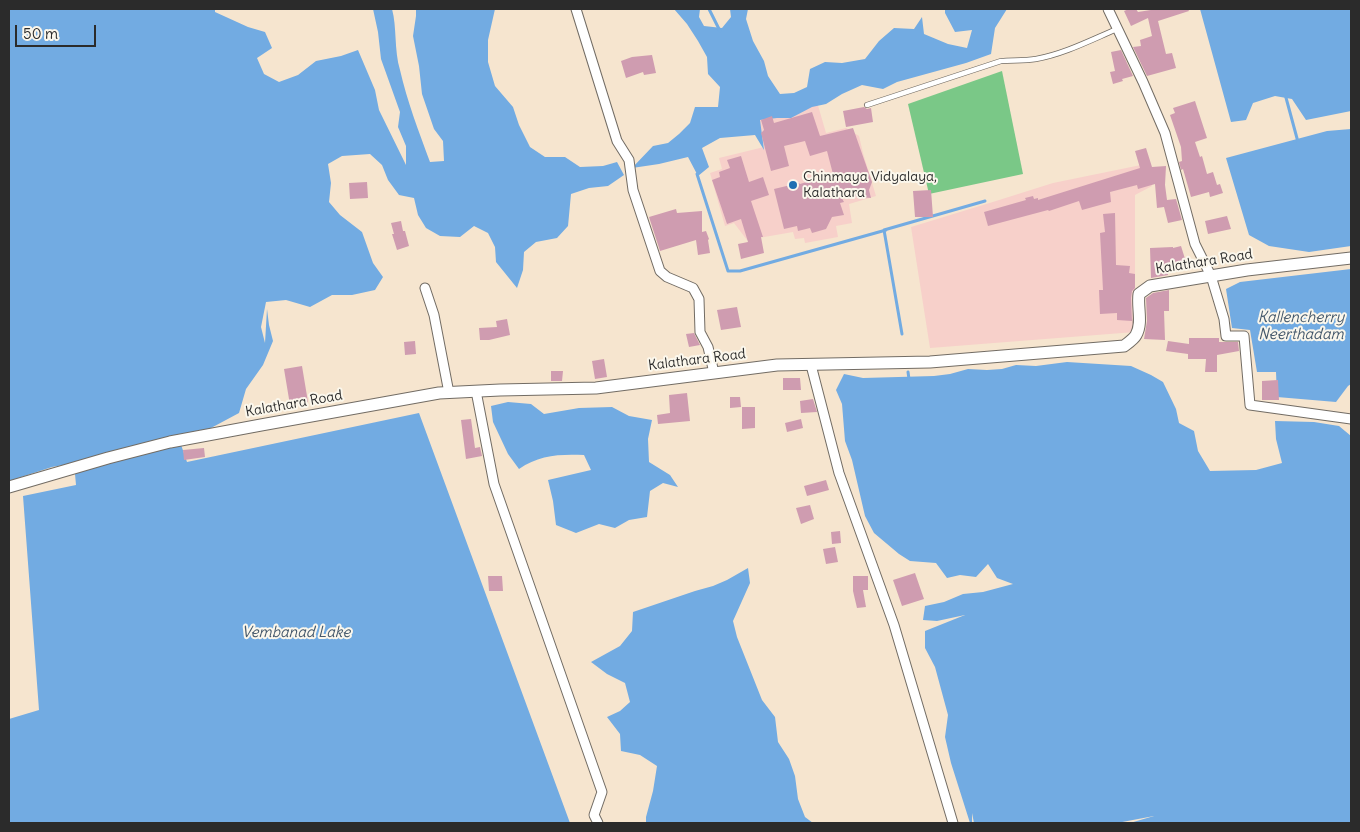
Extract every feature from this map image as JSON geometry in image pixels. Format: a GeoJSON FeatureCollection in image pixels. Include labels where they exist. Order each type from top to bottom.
{"type":"FeatureCollection","features":[{"type":"Feature","properties":{"kind":"street"},"geometry":{"type":"LineString","coordinates":[[576,9],[617,141],[629,160],[633,190],[660,271],[667,277],[693,288],[699,299],[700,332],[708,347],[714,373]]}},
{"type":"Feature","properties":{"kind":"street"},"geometry":{"type":"LineString","coordinates":[[1108,9],[1165,133],[1195,244],[1210,276],[1224,319],[1226,336],[1244,336],[1250,405],[1351,419]]}},
{"type":"Feature","properties":{"kind":"street","name":"Kalathara Road"},"geometry":{"type":"LineString","coordinates":[[9,487],[170,442],[439,393],[596,388],[777,365],[930,362],[1124,346],[1137,334],[1140,324],[1139,294],[1150,286],[1247,270],[1351,258]]}},
{"type":"Feature","properties":{"kind":"street"},"geometry":{"type":"LineString","coordinates":[[425,288],[434,315],[449,393]]}},
{"type":"Feature","properties":{"kind":"street"},"geometry":{"type":"LineString","coordinates":[[811,365],[839,473],[894,625],[953,823]]}},
{"type":"Feature","properties":{"kind":"street"},"geometry":{"type":"LineString","coordinates":[[476,391],[494,484],[602,792],[594,814],[598,823]]}},
{"type":"Feature","properties":{"kind":"lane"},"geometry":{"type":"LineString","coordinates":[[868,105],[1000,61],[1038,59],[1066,51],[1118,29]]}},
{"type":"Feature","properties":{"kind":"shaded area","name":"Chinmaya Vidyalaya, Kalathara"},"geometry":{"type":"Polygon","coordinates":[[[817,102],[826,133],[846,128],[859,136],[876,196],[849,204],[852,223],[836,226],[838,237],[805,243],[804,238],[795,239],[793,232],[747,240],[734,223],[725,226],[710,173],[722,169],[719,158],[764,147],[756,121],[817,102]]]}},
{"type":"Feature","properties":{"kind":"shaded area"},"geometry":{"type":"Polygon","coordinates":[[[1141,165],[1152,186],[1135,195],[1135,332],[930,348],[911,227],[1053,183],[1141,165]]]}},
{"type":"Feature","properties":{"kind":"green space"},"geometry":{"type":"Polygon","coordinates":[[[1002,71],[1023,174],[929,194],[908,104],[1002,71]]]}},
{"type":"Feature","properties":{"kind":"water","name":"Vembanad Lake"},"geometry":{"type":"Polygon","coordinates":[[[9,9],[215,9],[215,12],[248,27],[265,32],[272,48],[257,58],[264,74],[279,82],[298,75],[316,61],[358,50],[375,90],[379,110],[406,165],[406,146],[398,127],[400,112],[381,59],[373,9],[392,9],[398,62],[430,162],[444,161],[443,141],[434,129],[422,94],[413,36],[416,9],[495,9],[488,40],[488,62],[495,86],[513,107],[519,125],[530,147],[545,157],[565,157],[580,167],[603,166],[617,162],[624,175],[608,186],[589,188],[571,194],[568,226],[557,238],[536,242],[524,252],[523,270],[517,288],[496,262],[495,247],[488,233],[474,226],[460,237],[440,236],[426,228],[418,215],[414,198],[399,195],[388,180],[382,165],[370,154],[342,156],[328,164],[331,183],[329,202],[340,215],[362,232],[373,263],[383,277],[375,290],[352,295],[332,295],[310,307],[286,300],[266,302],[261,327],[265,343],[267,309],[273,341],[263,365],[246,389],[239,413],[211,428],[178,436],[187,462],[419,413],[570,823],[9,823],[9,719],[39,710],[23,496],[76,485],[74,463],[52,467],[9,481],[9,9]]]}},
{"type":"Feature","properties":{"kind":"water"},"geometry":{"type":"Polygon","coordinates":[[[674,9],[700,9],[699,17],[704,26],[722,28],[731,17],[730,9],[748,9],[746,19],[753,41],[764,61],[768,76],[780,94],[794,93],[807,87],[810,69],[825,62],[842,63],[865,59],[879,41],[894,28],[914,29],[922,17],[924,34],[948,44],[967,48],[972,30],[955,32],[945,13],[945,9],[1007,9],[995,28],[991,54],[897,82],[883,89],[862,85],[826,104],[812,107],[791,118],[760,120],[764,150],[755,135],[720,138],[702,148],[709,167],[698,176],[688,157],[632,168],[653,146],[668,143],[679,134],[690,123],[695,107],[718,107],[720,87],[708,74],[707,57],[687,24],[674,9]]]}},
{"type":"Feature","properties":{"kind":"water"},"geometry":{"type":"Polygon","coordinates":[[[1200,9],[1351,9],[1351,111],[1306,120],[1292,99],[1275,96],[1253,103],[1246,120],[1231,122],[1200,9]]]}},
{"type":"Feature","properties":{"kind":"water"},"geometry":{"type":"Polygon","coordinates":[[[1351,129],[1351,246],[1309,252],[1269,246],[1249,235],[1226,158],[1327,131],[1351,129]]]}},
{"type":"Feature","properties":{"kind":"water","name":"Kallencherry Neerthadam"},"geometry":{"type":"Polygon","coordinates":[[[1351,269],[1351,384],[1336,402],[1277,397],[1276,372],[1257,372],[1250,330],[1232,328],[1226,289],[1240,282],[1351,269]]]}},
{"type":"Feature","properties":{"kind":"water"},"geometry":{"type":"Polygon","coordinates":[[[1067,362],[1131,366],[1163,382],[1176,409],[1179,423],[1194,431],[1198,451],[1210,471],[1256,470],[1282,463],[1276,439],[1275,421],[1314,422],[1339,426],[1351,436],[1351,823],[1130,823],[1154,816],[1117,823],[974,823],[972,813],[972,823],[970,823],[945,737],[948,715],[935,667],[925,648],[925,631],[965,615],[937,621],[923,620],[925,606],[944,602],[963,594],[983,592],[1013,584],[997,578],[988,564],[976,577],[960,575],[947,578],[936,563],[910,561],[874,533],[865,516],[852,460],[845,441],[842,404],[836,390],[844,374],[863,378],[934,376],[968,369],[1002,369],[1016,365],[1036,366],[1067,362]]]}},
{"type":"Feature","properties":{"kind":"water"},"geometry":{"type":"Polygon","coordinates":[[[508,402],[531,404],[544,414],[579,408],[612,407],[629,416],[652,420],[648,439],[649,462],[670,475],[678,487],[663,483],[650,491],[647,517],[629,520],[615,528],[599,524],[576,533],[556,525],[548,480],[591,470],[584,455],[558,455],[542,458],[519,469],[508,454],[493,422],[491,406],[508,402]]]}},
{"type":"Feature","properties":{"kind":"water"},"geometry":{"type":"Polygon","coordinates":[[[748,568],[750,583],[733,621],[737,637],[762,700],[775,717],[778,742],[789,759],[795,776],[798,799],[805,817],[813,823],[646,823],[657,766],[640,755],[621,751],[620,734],[607,717],[620,711],[630,702],[625,683],[607,674],[591,662],[620,646],[632,631],[633,612],[713,586],[748,568]]]}},
{"type":"Feature","properties":{"kind":"building"},"geometry":{"type":"Polygon","coordinates":[[[1136,9],[1138,12],[1157,9],[1188,9],[1189,11],[1158,21],[1166,54],[1172,53],[1176,68],[1147,76],[1133,47],[1141,46],[1140,40],[1152,36],[1148,18],[1131,26],[1124,11],[1136,9]]]}},
{"type":"Feature","properties":{"kind":"building"},"geometry":{"type":"Polygon","coordinates":[[[1121,50],[1133,76],[1113,84],[1110,72],[1115,71],[1111,52],[1121,50]]]}},
{"type":"Feature","properties":{"kind":"building"},"geometry":{"type":"Polygon","coordinates":[[[652,55],[656,73],[644,75],[643,72],[626,78],[621,61],[632,57],[652,55]]]}},
{"type":"Feature","properties":{"kind":"building"},"geometry":{"type":"Polygon","coordinates":[[[1195,101],[1207,138],[1195,142],[1200,157],[1202,156],[1207,174],[1213,172],[1217,185],[1220,184],[1223,193],[1210,197],[1209,192],[1191,197],[1183,169],[1181,170],[1179,162],[1182,161],[1181,147],[1170,115],[1175,113],[1173,108],[1195,101]]]}},
{"type":"Feature","properties":{"kind":"building"},"geometry":{"type":"Polygon","coordinates":[[[864,107],[867,109],[871,108],[873,122],[846,127],[843,111],[864,107]]]}},
{"type":"Feature","properties":{"kind":"building"},"geometry":{"type":"Polygon","coordinates":[[[812,112],[820,136],[853,128],[872,182],[869,190],[871,198],[840,195],[844,202],[840,203],[844,215],[832,217],[826,229],[812,233],[810,228],[798,231],[797,226],[784,229],[774,189],[800,184],[833,174],[827,151],[810,156],[805,141],[784,146],[789,166],[771,171],[761,133],[764,130],[761,120],[772,116],[774,123],[812,112]]]}},
{"type":"Feature","properties":{"kind":"building"},"geometry":{"type":"Polygon","coordinates":[[[1146,148],[1152,167],[1166,166],[1165,185],[1167,200],[1176,199],[1182,220],[1168,223],[1164,207],[1157,208],[1155,184],[1138,189],[1137,185],[1110,192],[1111,202],[1082,210],[1079,201],[1049,211],[988,226],[984,212],[1026,200],[1025,198],[1033,196],[1034,199],[1038,198],[1038,200],[1140,168],[1135,151],[1146,148]]]}},
{"type":"Feature","properties":{"kind":"building","name":"Chinmaya Vidyalaya, Kalathara"},"geometry":{"type":"Polygon","coordinates":[[[741,156],[749,182],[763,177],[769,195],[751,201],[763,237],[761,237],[764,253],[741,259],[738,244],[748,242],[741,219],[727,224],[712,180],[720,177],[719,172],[730,168],[727,160],[741,156]]]}},
{"type":"Feature","properties":{"kind":"building"},"geometry":{"type":"Polygon","coordinates":[[[367,182],[368,198],[350,199],[349,183],[367,182]]]}},
{"type":"Feature","properties":{"kind":"building"},"geometry":{"type":"Polygon","coordinates":[[[931,190],[933,217],[915,217],[913,191],[931,190]]]}},
{"type":"Feature","properties":{"kind":"building"},"geometry":{"type":"Polygon","coordinates":[[[676,209],[677,213],[702,211],[702,232],[706,231],[709,239],[710,253],[698,255],[696,240],[660,251],[649,217],[676,209]]]}},
{"type":"Feature","properties":{"kind":"building"},"geometry":{"type":"Polygon","coordinates":[[[1115,213],[1116,265],[1130,266],[1129,273],[1135,274],[1135,288],[1132,291],[1131,298],[1132,321],[1117,320],[1117,313],[1100,314],[1099,290],[1103,290],[1100,233],[1105,232],[1103,214],[1115,213]]]}},
{"type":"Feature","properties":{"kind":"building"},"geometry":{"type":"Polygon","coordinates":[[[1227,216],[1231,229],[1208,234],[1205,221],[1227,216]]]}},
{"type":"Feature","properties":{"kind":"building"},"geometry":{"type":"Polygon","coordinates":[[[401,221],[409,246],[397,250],[391,223],[401,221]]]}},
{"type":"Feature","properties":{"kind":"building"},"geometry":{"type":"Polygon","coordinates":[[[1181,246],[1186,262],[1168,267],[1168,275],[1151,278],[1150,248],[1181,246]]]}},
{"type":"Feature","properties":{"kind":"building"},"geometry":{"type":"Polygon","coordinates":[[[1169,290],[1169,311],[1164,311],[1165,340],[1144,339],[1147,321],[1146,298],[1153,293],[1169,290]]]}},
{"type":"Feature","properties":{"kind":"building"},"geometry":{"type":"Polygon","coordinates":[[[737,307],[741,327],[721,330],[717,310],[737,307]]]}},
{"type":"Feature","properties":{"kind":"building"},"geometry":{"type":"Polygon","coordinates":[[[507,319],[510,335],[480,340],[479,328],[497,327],[496,321],[507,319]]]}},
{"type":"Feature","properties":{"kind":"building"},"geometry":{"type":"Polygon","coordinates":[[[694,333],[700,345],[689,347],[686,334],[694,333]]]}},
{"type":"Feature","properties":{"kind":"building"},"geometry":{"type":"Polygon","coordinates":[[[1189,338],[1219,338],[1219,342],[1238,342],[1239,351],[1217,355],[1217,372],[1205,372],[1206,359],[1188,359],[1188,354],[1166,351],[1168,341],[1189,344],[1189,338]]]}},
{"type":"Feature","properties":{"kind":"building"},"geometry":{"type":"Polygon","coordinates":[[[415,341],[416,354],[405,355],[404,342],[415,341]]]}},
{"type":"Feature","properties":{"kind":"building"},"geometry":{"type":"Polygon","coordinates":[[[604,359],[607,377],[595,379],[592,361],[604,359]]]}},
{"type":"Feature","properties":{"kind":"building"},"geometry":{"type":"Polygon","coordinates":[[[302,366],[308,402],[290,405],[284,369],[302,366]]]}},
{"type":"Feature","properties":{"kind":"building"},"geometry":{"type":"Polygon","coordinates":[[[551,371],[563,371],[562,381],[551,381],[551,371]]]}},
{"type":"Feature","properties":{"kind":"building"},"geometry":{"type":"Polygon","coordinates":[[[783,378],[800,378],[801,390],[783,390],[783,378]]]}},
{"type":"Feature","properties":{"kind":"building"},"geometry":{"type":"Polygon","coordinates":[[[1278,380],[1279,400],[1262,400],[1262,381],[1278,380]]]}},
{"type":"Feature","properties":{"kind":"building"},"geometry":{"type":"Polygon","coordinates":[[[687,393],[690,421],[658,424],[657,415],[670,413],[669,395],[687,393]]]}},
{"type":"Feature","properties":{"kind":"building"},"geometry":{"type":"Polygon","coordinates":[[[730,397],[740,397],[741,407],[730,408],[730,397]]]}},
{"type":"Feature","properties":{"kind":"building"},"geometry":{"type":"Polygon","coordinates":[[[813,399],[817,412],[801,413],[800,401],[813,399]]]}},
{"type":"Feature","properties":{"kind":"building"},"geometry":{"type":"Polygon","coordinates":[[[742,407],[755,407],[755,428],[742,429],[742,407]]]}},
{"type":"Feature","properties":{"kind":"building"},"geometry":{"type":"Polygon","coordinates":[[[471,419],[475,448],[480,447],[482,456],[466,459],[461,420],[471,419]]]}},
{"type":"Feature","properties":{"kind":"building"},"geometry":{"type":"Polygon","coordinates":[[[801,419],[803,428],[787,432],[785,423],[801,419]]]}},
{"type":"Feature","properties":{"kind":"building"},"geometry":{"type":"Polygon","coordinates":[[[204,448],[205,457],[184,460],[183,450],[204,448]]]}},
{"type":"Feature","properties":{"kind":"building"},"geometry":{"type":"Polygon","coordinates":[[[826,480],[829,490],[807,496],[804,486],[826,480]]]}},
{"type":"Feature","properties":{"kind":"building"},"geometry":{"type":"Polygon","coordinates":[[[810,505],[814,519],[801,524],[796,508],[810,505]]]}},
{"type":"Feature","properties":{"kind":"building"},"geometry":{"type":"Polygon","coordinates":[[[840,531],[841,543],[832,544],[831,532],[840,531]]]}},
{"type":"Feature","properties":{"kind":"building"},"geometry":{"type":"Polygon","coordinates":[[[835,547],[838,562],[826,564],[823,549],[835,547]]]}},
{"type":"Feature","properties":{"kind":"building"},"geometry":{"type":"Polygon","coordinates":[[[915,573],[924,599],[902,606],[893,580],[915,573]]]}},
{"type":"Feature","properties":{"kind":"building"},"geometry":{"type":"Polygon","coordinates":[[[488,576],[502,576],[503,591],[489,591],[488,576]]]}},
{"type":"Feature","properties":{"kind":"building"},"geometry":{"type":"Polygon","coordinates":[[[853,576],[868,576],[868,590],[863,590],[866,607],[857,608],[853,591],[853,576]]]}},
{"type":"Feature","properties":{"kind":"waterway"},"geometry":{"type":"LineString","coordinates":[[709,9],[720,31]]}},
{"type":"Feature","properties":{"kind":"waterway"},"geometry":{"type":"LineString","coordinates":[[1285,94],[1298,142]]}},
{"type":"Feature","properties":{"kind":"waterway"},"geometry":{"type":"LineString","coordinates":[[697,174],[728,271],[740,271],[886,230]]}},
{"type":"Feature","properties":{"kind":"waterway"},"geometry":{"type":"LineString","coordinates":[[902,334],[884,230],[985,201]]}},
{"type":"Feature","properties":{"kind":"waterway"},"geometry":{"type":"LineString","coordinates":[[908,372],[909,379]]}},
{"type":"Feature","properties":{"kind":"place","name":"Chinmaya Vidyalaya, Kalathara"},"geometry":{"type":"Point","coordinates":[793,185]}}]}
